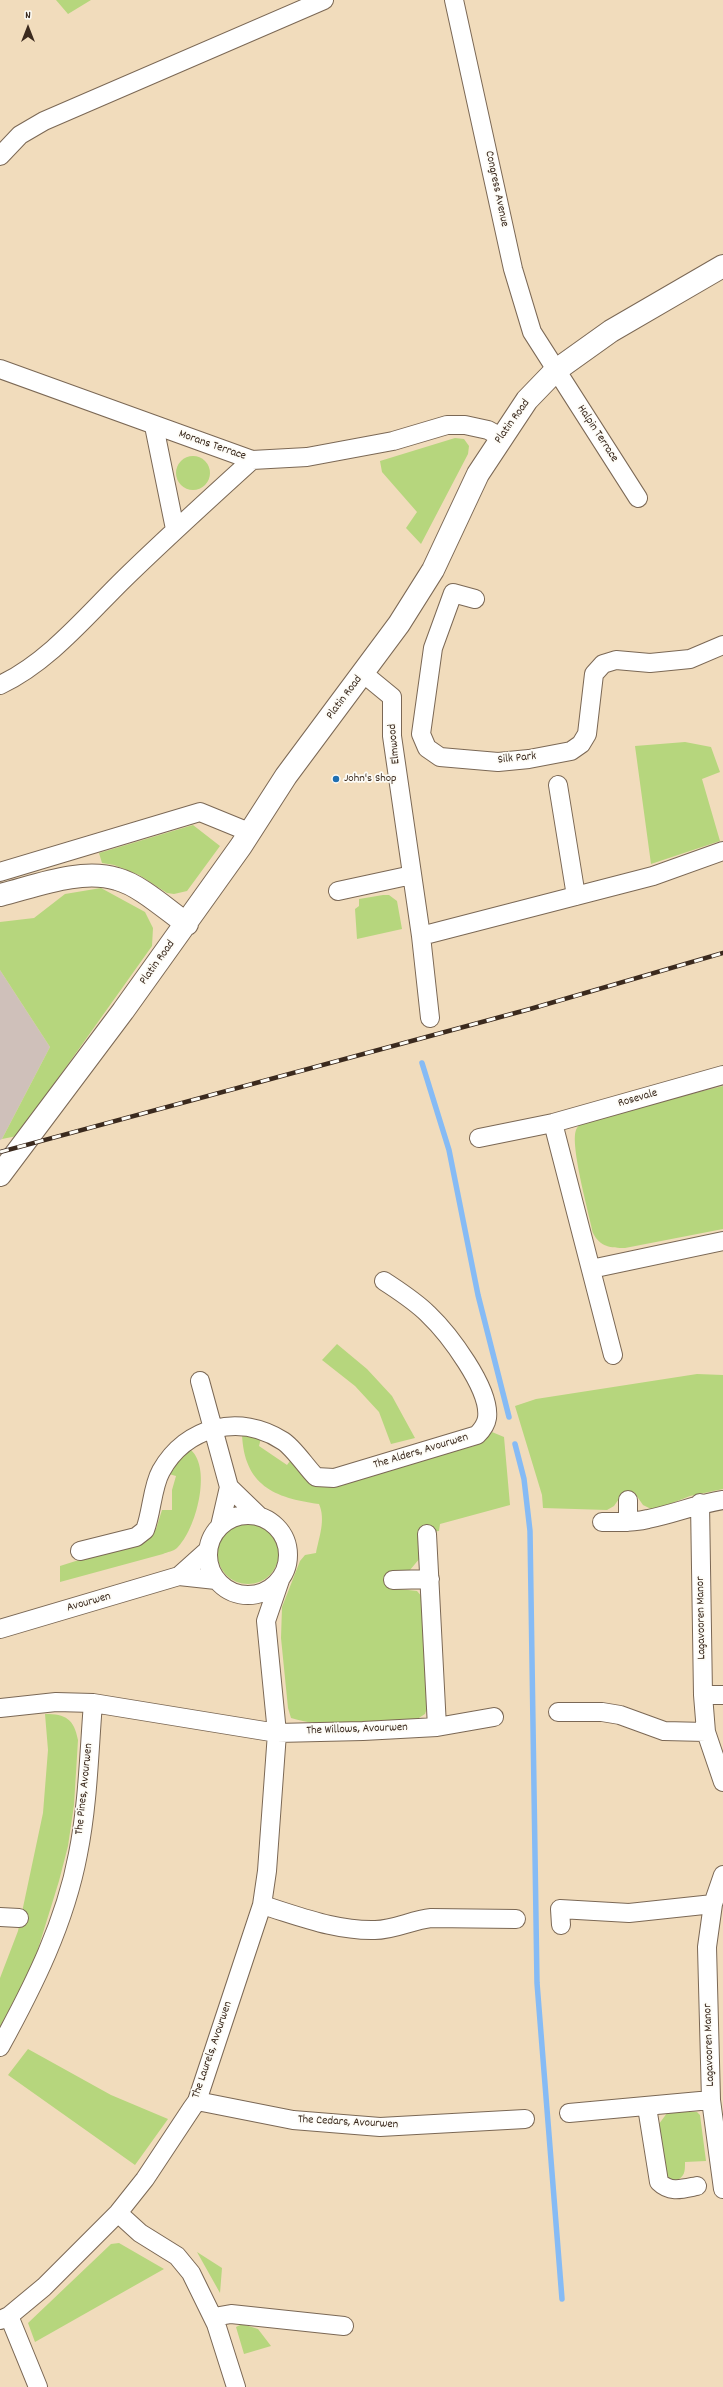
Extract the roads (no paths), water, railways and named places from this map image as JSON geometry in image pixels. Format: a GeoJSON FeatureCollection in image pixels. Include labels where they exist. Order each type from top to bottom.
{"type":"FeatureCollection","features":[{"type":"Feature","properties":{"kind":"main road","name":"Platin Road"},"geometry":{"type":"LineString","coordinates":[[0,1175],[187,924],[286,776],[364,674],[425,584],[478,474],[501,437],[527,400],[555,371],[611,331],[723,266]]}},
{"type":"Feature","properties":{"kind":"main road"},"geometry":{"type":"LineString","coordinates":[[0,895],[73,878],[101,876],[118,879],[134,887],[187,924]]}},
{"type":"Feature","properties":{"kind":"street"},"geometry":{"type":"LineString","coordinates":[[0,156],[20,135],[44,121],[324,0]]}},
{"type":"Feature","properties":{"kind":"street","name":"Congress Avenue"},"geometry":{"type":"LineString","coordinates":[[454,0],[514,269],[532,332],[555,371]]}},
{"type":"Feature","properties":{"kind":"street","name":"Morans Terrace"},"geometry":{"type":"LineString","coordinates":[[0,369],[154,426],[252,460],[307,457],[393,441],[446,425],[465,425],[488,430],[501,437]]}},
{"type":"Feature","properties":{"kind":"street","name":"Halpin Terrace"},"geometry":{"type":"LineString","coordinates":[[555,371],[638,498]]}},
{"type":"Feature","properties":{"kind":"street"},"geometry":{"type":"LineString","coordinates":[[154,426],[175,529]]}},
{"type":"Feature","properties":{"kind":"street"},"geometry":{"type":"LineString","coordinates":[[0,685],[14,678],[57,644],[175,529],[252,460]]}},
{"type":"Feature","properties":{"kind":"street","name":"Silk Park"},"geometry":{"type":"LineString","coordinates":[[475,599],[453,593],[433,648],[421,734],[427,748],[440,757],[498,762],[529,759],[571,751],[580,744],[587,734],[594,674],[603,664],[616,660],[650,663],[690,659],[723,645]]}},
{"type":"Feature","properties":{"kind":"street","name":"Elmwood"},"geometry":{"type":"LineString","coordinates":[[364,674],[392,696],[392,736],[421,936],[430,1018]]}},
{"type":"Feature","properties":{"kind":"street"},"geometry":{"type":"LineString","coordinates":[[558,785],[576,896]]}},
{"type":"Feature","properties":{"kind":"street"},"geometry":{"type":"LineString","coordinates":[[0,872],[200,812],[249,832]]}},
{"type":"Feature","properties":{"kind":"street"},"geometry":{"type":"LineString","coordinates":[[421,936],[653,876],[723,851]]}},
{"type":"Feature","properties":{"kind":"street"},"geometry":{"type":"LineString","coordinates":[[338,891],[412,876]]}},
{"type":"Feature","properties":{"kind":"street","name":"Rosevale"},"geometry":{"type":"LineString","coordinates":[[479,1138],[553,1123],[723,1075]]}},
{"type":"Feature","properties":{"kind":"street"},"geometry":{"type":"LineString","coordinates":[[553,1123],[613,1354]]}},
{"type":"Feature","properties":{"kind":"street"},"geometry":{"type":"LineString","coordinates":[[591,1268],[723,1240]]}},
{"type":"Feature","properties":{"kind":"street","name":"The Alders, Avourwen"},"geometry":{"type":"LineString","coordinates":[[80,1551],[136,1537],[145,1530],[160,1473],[170,1456],[188,1439],[213,1429],[238,1424],[265,1431],[285,1441],[316,1477],[334,1478],[476,1435],[484,1427],[487,1418],[487,1408],[461,1353],[428,1314],[410,1298],[384,1281]]}},
{"type":"Feature","properties":{"kind":"street"},"geometry":{"type":"LineString","coordinates":[[200,1381],[229,1487],[220,1526]]}},
{"type":"Feature","properties":{"kind":"street"},"geometry":{"type":"LineString","coordinates":[[0,1708],[56,1702],[93,1703],[277,1733],[266,1621],[288,1559],[288,1547],[278,1527],[258,1515],[229,1487]]}},
{"type":"Feature","properties":{"kind":"street"},"geometry":{"type":"LineString","coordinates":[[628,1500],[628,1522]]}},
{"type":"Feature","properties":{"kind":"street"},"geometry":{"type":"LineString","coordinates":[[602,1522],[628,1522],[649,1519],[700,1503],[723,1500]]}},
{"type":"Feature","properties":{"kind":"street","name":"Lagavooren Manor"},"geometry":{"type":"LineString","coordinates":[[700,1503],[706,1732],[723,1782]]}},
{"type":"Feature","properties":{"kind":"street","name":"Avourwen"},"geometry":{"type":"LineString","coordinates":[[179,1576],[208,1550],[210,1541],[220,1526],[237,1515],[258,1515]]}},
{"type":"Feature","properties":{"kind":"street"},"geometry":{"type":"LineString","coordinates":[[428,1534],[437,1726]]}},
{"type":"Feature","properties":{"kind":"street"},"geometry":{"type":"LineString","coordinates":[[208,1550],[211,1571],[216,1580]]}},
{"type":"Feature","properties":{"kind":"street","name":"Avourwen"},"geometry":{"type":"LineString","coordinates":[[0,1629],[179,1576],[216,1580],[229,1590],[244,1595],[266,1621]]}},
{"type":"Feature","properties":{"kind":"street"},"geometry":{"type":"LineString","coordinates":[[393,1580],[430,1579]]}},
{"type":"Feature","properties":{"kind":"street"},"geometry":{"type":"LineString","coordinates":[[244,1595],[264,1592],[280,1580]]}},
{"type":"Feature","properties":{"kind":"street"},"geometry":{"type":"LineString","coordinates":[[704,1695],[723,1695]]}},
{"type":"Feature","properties":{"kind":"street","name":"The Pines, Avourwen"},"geometry":{"type":"LineString","coordinates":[[0,2046],[40,1970],[66,1902],[78,1854],[86,1805],[93,1703]]}},
{"type":"Feature","properties":{"kind":"street"},"geometry":{"type":"LineString","coordinates":[[558,1712],[602,1712],[620,1715],[664,1731],[706,1732]]}},
{"type":"Feature","properties":{"kind":"street","name":"The Willows, Avourwen"},"geometry":{"type":"LineString","coordinates":[[277,1733],[363,1731],[437,1726],[494,1717]]}},
{"type":"Feature","properties":{"kind":"street","name":"The Laurels, Avourwen"},"geometry":{"type":"LineString","coordinates":[[4,2318],[54,2278],[118,2212],[145,2179],[197,2101],[262,1905],[267,1871],[277,1733]]}},
{"type":"Feature","properties":{"kind":"street","name":"Lagavooren Manor"},"geometry":{"type":"LineString","coordinates":[[723,1876],[713,1904],[707,1947],[716,1990],[711,2100],[723,2182]]}},
{"type":"Feature","properties":{"kind":"street"},"geometry":{"type":"LineString","coordinates":[[561,1925],[560,1909],[629,1913],[713,1904]]}},
{"type":"Feature","properties":{"kind":"street"},"geometry":{"type":"LineString","coordinates":[[262,1905],[325,1925],[351,1929],[392,1928],[418,1919],[431,1918],[516,1919]]}},
{"type":"Feature","properties":{"kind":"street"},"geometry":{"type":"LineString","coordinates":[[0,1917],[19,1918]]}},
{"type":"Feature","properties":{"kind":"street","name":"Lagavooren Manor"},"geometry":{"type":"LineString","coordinates":[[569,2113],[711,2100]]}},
{"type":"Feature","properties":{"kind":"street","name":"The Cedars, Avourwen"},"geometry":{"type":"LineString","coordinates":[[197,2101],[293,2120],[372,2126],[399,2127],[525,2119]]}},
{"type":"Feature","properties":{"kind":"street"},"geometry":{"type":"LineString","coordinates":[[647,2107],[659,2182],[665,2188],[679,2190],[697,2186]]}},
{"type":"Feature","properties":{"kind":"street"},"geometry":{"type":"LineString","coordinates":[[118,2212],[140,2233],[177,2256],[201,2289],[214,2318],[236,2387]]}},
{"type":"Feature","properties":{"kind":"street"},"geometry":{"type":"LineString","coordinates":[[214,2318],[231,2314],[344,2326]]}},
{"type":"Feature","properties":{"kind":"street"},"geometry":{"type":"LineString","coordinates":[[4,2318],[38,2387]]}},
{"type":"Feature","properties":{"kind":"waterway"},"geometry":{"type":"LineString","coordinates":[[422,1063],[449,1150],[478,1295],[509,1417]]}},
{"type":"Feature","properties":{"kind":"waterway"},"geometry":{"type":"LineString","coordinates":[[515,1444],[524,1479],[530,1531],[537,1983],[562,2299]]}},
{"type":"Feature","properties":{"kind":"railway"},"geometry":{"type":"LineString","coordinates":[[0,1152],[530,1009],[723,953]]}},
{"type":"Feature","properties":{"kind":"place","name":"John's Shop"},"geometry":{"type":"Point","coordinates":[336,779]}}]}
